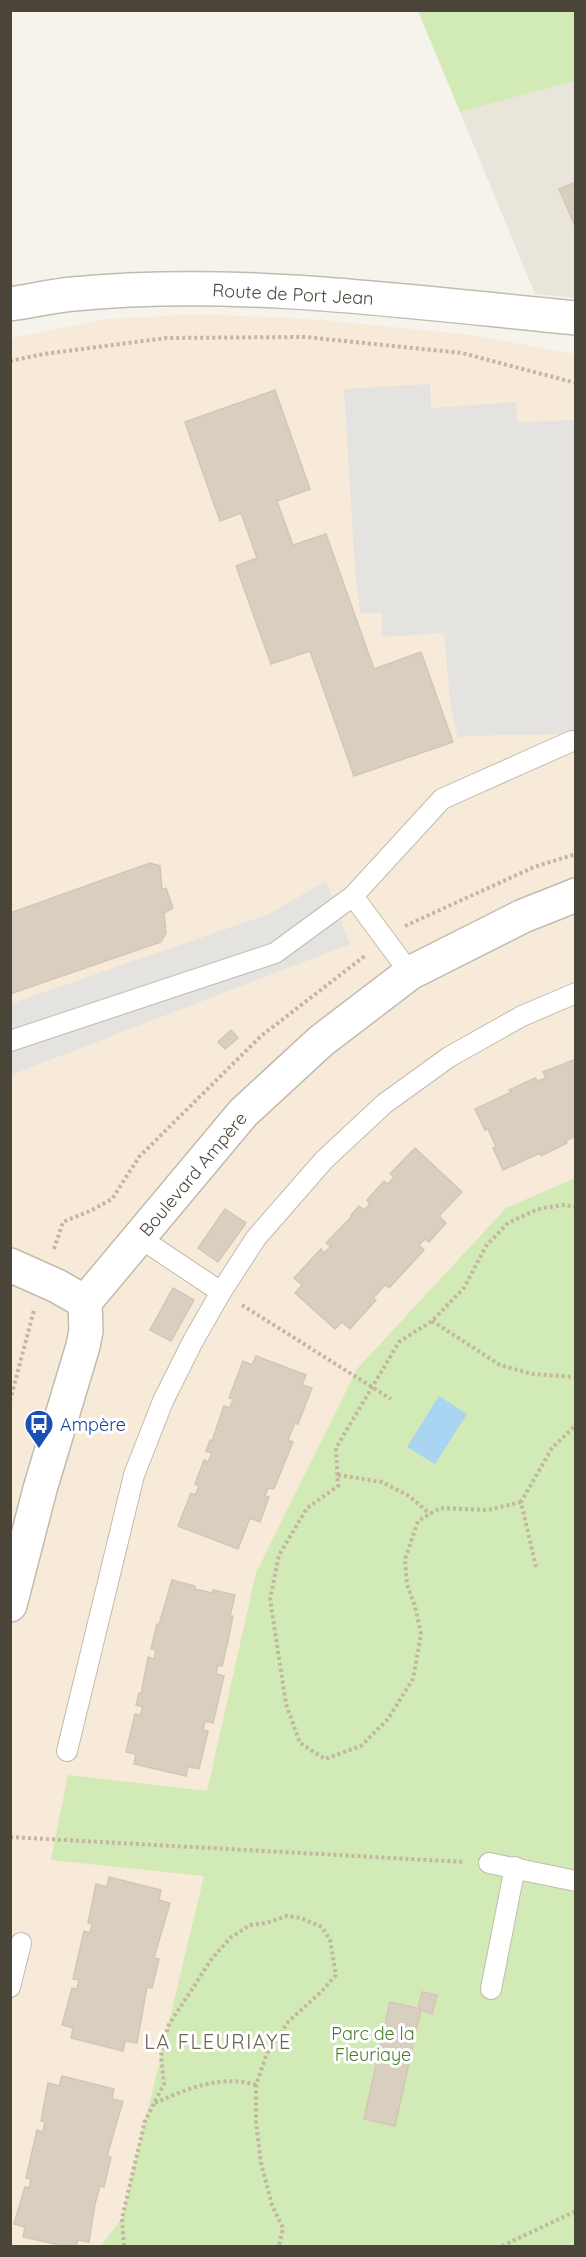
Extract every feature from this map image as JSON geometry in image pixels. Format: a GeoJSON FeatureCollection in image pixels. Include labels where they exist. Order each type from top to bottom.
{"type":"FeatureCollection","features":[{"type":"Feature","properties":{"kind":"street","name":"Route de Port Jean"},"geometry":{"type":"LineString","coordinates":[[10,304],[72,294],[215,288],[384,299],[576,318]]}},
{"type":"Feature","properties":{"kind":"street","name":"Boulevard Ampère"},"geometry":{"type":"LineString","coordinates":[[85,1302],[243,1113],[321,1041],[410,973],[523,916],[576,895]]}},
{"type":"Feature","properties":{"kind":"street"},"geometry":{"type":"LineString","coordinates":[[10,1265],[57,1286],[85,1302],[86,1331],[40,1489],[10,1605]]}},
{"type":"Feature","properties":{"kind":"lane"},"geometry":{"type":"LineString","coordinates":[[10,1041],[274,953],[353,896],[442,799],[572,741]]}},
{"type":"Feature","properties":{"kind":"lane"},"geometry":{"type":"LineString","coordinates":[[353,896],[410,973]]}},
{"type":"Feature","properties":{"kind":"lane"},"geometry":{"type":"LineString","coordinates":[[67,1751],[134,1475],[163,1401],[221,1292],[263,1229],[324,1160],[384,1104],[448,1057],[522,1016],[576,993]]}},
{"type":"Feature","properties":{"kind":"lane"},"geometry":{"type":"LineString","coordinates":[[140,1238],[221,1292]]}},
{"type":"Feature","properties":{"kind":"lane"},"geometry":{"type":"LineString","coordinates":[[489,1863],[576,1881]]}},
{"type":"Feature","properties":{"kind":"lane"},"geometry":{"type":"LineString","coordinates":[[491,1989],[515,1867]]}},
{"type":"Feature","properties":{"kind":"lane"},"geometry":{"type":"LineString","coordinates":[[10,1987],[21,1943]]}},
{"type":"Feature","properties":{"kind":"path"},"geometry":{"type":"LineString","coordinates":[[10,361],[44,354],[166,338],[305,337],[462,353],[576,383]]}},
{"type":"Feature","properties":{"kind":"path"},"geometry":{"type":"LineString","coordinates":[[521,1502],[488,1510],[440,1508],[418,1521],[405,1559],[407,1585],[415,1606],[421,1634],[413,1678],[388,1719],[361,1746],[326,1759],[300,1743],[285,1704],[270,1599],[279,1555],[307,1508],[339,1486],[336,1448],[399,1342],[432,1321],[464,1288],[486,1246],[508,1223],[538,1209],[564,1205],[576,1207]]}},
{"type":"Feature","properties":{"kind":"path"},"geometry":{"type":"LineString","coordinates":[[221,1292],[391,1398]]}},
{"type":"Feature","properties":{"kind":"path"},"geometry":{"type":"LineString","coordinates":[[432,1321],[500,1365],[532,1374],[576,1377]]}},
{"type":"Feature","properties":{"kind":"path"},"geometry":{"type":"LineString","coordinates":[[536,1567],[521,1502],[552,1448],[576,1425]]}},
{"type":"Feature","properties":{"kind":"path"},"geometry":{"type":"LineString","coordinates":[[338,1475],[382,1482],[409,1496],[430,1514]]}},
{"type":"Feature","properties":{"kind":"path"},"geometry":{"type":"LineString","coordinates":[[10,1837],[489,1863]]}},
{"type":"Feature","properties":{"kind":"path"},"geometry":{"type":"LineString","coordinates":[[124,2247],[122,2218],[145,2121],[164,2084],[161,2056],[168,2026],[211,1960],[230,1938],[250,1925],[266,1923],[287,1916],[301,1918],[322,1927],[330,1940],[336,1975],[288,2022],[267,2053],[256,2085],[256,2122],[261,2163],[272,2205],[283,2228],[279,2247]]}},
{"type":"Feature","properties":{"kind":"path"},"geometry":{"type":"LineString","coordinates":[[154,2103],[180,2092],[219,2081],[245,2082],[256,2085]]}},
{"type":"Feature","properties":{"kind":"path"},"geometry":{"type":"LineString","coordinates":[[502,2247],[576,2211]]}},
{"type":"Feature","properties":{"kind":"shaded area"},"geometry":{"type":"Polygon","coordinates":[[[575,81],[575,298],[535,294],[460,112],[575,81]]]}},
{"type":"Feature","properties":{"kind":"shaded area"},"geometry":{"type":"Polygon","coordinates":[[[203,314],[324,320],[471,335],[575,354],[575,2246],[11,2246],[11,338],[106,319],[203,314]]]}},
{"type":"Feature","properties":{"kind":"shaded area"},"geometry":{"type":"Polygon","coordinates":[[[430,384],[431,408],[516,402],[518,422],[575,420],[575,744],[563,734],[458,738],[451,710],[444,633],[382,637],[382,613],[361,613],[355,570],[344,389],[430,384]]]}},
{"type":"Feature","properties":{"kind":"shaded area"},"geometry":{"type":"Polygon","coordinates":[[[326,881],[350,944],[11,1075],[10,1004],[269,914],[326,881]]]}},
{"type":"Feature","properties":{"kind":"green space"},"geometry":{"type":"Polygon","coordinates":[[[418,11],[575,11],[575,81],[460,112],[418,11]]]}},
{"type":"Feature","properties":{"kind":"green space","name":"Parc de la Fleuriaye"},"geometry":{"type":"Polygon","coordinates":[[[575,1178],[575,2246],[101,2246],[122,2218],[204,1876],[51,1860],[68,1775],[207,1791],[256,1573],[357,1369],[506,1208],[575,1178]]]}},
{"type":"Feature","properties":{"kind":"water"},"geometry":{"type":"Polygon","coordinates":[[[439,1396],[467,1414],[435,1464],[407,1447],[439,1396]]]}},
{"type":"Feature","properties":{"kind":"building"},"geometry":{"type":"Polygon","coordinates":[[[576,182],[576,225],[575,226],[559,189],[576,182]]]}},
{"type":"Feature","properties":{"kind":"building"},"geometry":{"type":"Polygon","coordinates":[[[275,390],[310,489],[277,501],[293,545],[326,534],[374,669],[421,652],[453,742],[354,776],[310,651],[271,664],[236,566],[257,558],[241,513],[220,521],[185,422],[275,390]]]}},
{"type":"Feature","properties":{"kind":"building"},"geometry":{"type":"Polygon","coordinates":[[[150,863],[160,866],[162,890],[166,888],[173,908],[164,913],[166,933],[161,942],[10,994],[10,913],[150,863]]]}},
{"type":"Feature","properties":{"kind":"building"},"geometry":{"type":"Polygon","coordinates":[[[231,1030],[238,1038],[225,1049],[218,1042],[231,1030]]]}},
{"type":"Feature","properties":{"kind":"building"},"geometry":{"type":"Polygon","coordinates":[[[576,1059],[576,1136],[541,1156],[540,1153],[503,1170],[493,1148],[496,1147],[488,1129],[485,1130],[475,1109],[535,1078],[538,1081],[546,1078],[543,1072],[576,1059]]]}},
{"type":"Feature","properties":{"kind":"building"},"geometry":{"type":"Polygon","coordinates":[[[415,1148],[462,1192],[439,1216],[446,1223],[429,1242],[425,1239],[419,1245],[424,1250],[389,1288],[385,1285],[373,1298],[376,1300],[350,1329],[342,1322],[335,1329],[295,1293],[302,1285],[294,1278],[321,1249],[324,1253],[331,1246],[326,1243],[359,1206],[364,1210],[370,1204],[367,1200],[384,1181],[388,1184],[394,1177],[390,1174],[415,1148]]]}},
{"type":"Feature","properties":{"kind":"building"},"geometry":{"type":"Polygon","coordinates":[[[225,1209],[246,1223],[218,1262],[198,1248],[225,1209]]]}},
{"type":"Feature","properties":{"kind":"building"},"geometry":{"type":"Polygon","coordinates":[[[173,1288],[194,1300],[171,1341],[150,1330],[173,1288]]]}},
{"type":"Feature","properties":{"kind":"building"},"geometry":{"type":"Polygon","coordinates":[[[256,1356],[306,1375],[302,1385],[312,1388],[298,1424],[295,1423],[288,1440],[293,1442],[274,1489],[268,1488],[265,1496],[269,1497],[260,1522],[250,1518],[238,1549],[178,1526],[191,1493],[195,1495],[199,1486],[195,1484],[204,1460],[208,1462],[212,1453],[206,1451],[210,1440],[212,1441],[224,1406],[230,1408],[233,1399],[229,1398],[243,1361],[252,1365],[256,1356]]]}},
{"type":"Feature","properties":{"kind":"building"},"geometry":{"type":"Polygon","coordinates":[[[172,1580],[195,1586],[195,1589],[235,1595],[230,1616],[233,1616],[222,1666],[218,1665],[216,1674],[224,1676],[213,1723],[205,1721],[203,1730],[208,1731],[199,1769],[188,1767],[186,1776],[134,1764],[136,1754],[126,1752],[135,1714],[140,1715],[143,1707],[136,1705],[139,1693],[141,1694],[148,1657],[154,1659],[156,1650],[151,1649],[172,1580]]]}},
{"type":"Feature","properties":{"kind":"building"},"geometry":{"type":"Polygon","coordinates":[[[109,1877],[161,1890],[159,1900],[170,1903],[154,1958],[159,1959],[152,1988],[147,1987],[137,2043],[125,2041],[123,2051],[71,2038],[73,2028],[62,2025],[72,1988],[77,1989],[79,1980],[73,1979],[84,1931],[90,1933],[92,1924],[88,1923],[96,1884],[107,1887],[109,1877]]]}},
{"type":"Feature","properties":{"kind":"building"},"geometry":{"type":"Polygon","coordinates":[[[422,1992],[437,1995],[432,2014],[418,2009],[422,1992]]]}},
{"type":"Feature","properties":{"kind":"building"},"geometry":{"type":"Polygon","coordinates":[[[390,2002],[421,2009],[395,2126],[364,2119],[390,2002]]]}},
{"type":"Feature","properties":{"kind":"building"},"geometry":{"type":"Polygon","coordinates":[[[62,2076],[114,2089],[112,2099],[123,2101],[107,2156],[111,2157],[104,2187],[100,2186],[95,2204],[89,2242],[78,2240],[76,2246],[64,2246],[23,2237],[25,2227],[14,2224],[25,2187],[29,2188],[31,2179],[26,2178],[37,2130],[43,2132],[45,2122],[41,2121],[48,2083],[59,2086],[62,2076]]]}},
{"type":"Feature","properties":{"kind":"place","name":"Ampère"},"geometry":{"type":"Point","coordinates":[39,1450]}},
{"type":"Feature","properties":{"kind":"district","name":"LA FLEURIAYE"},"geometry":{"type":"Point","coordinates":[218,2041]}}]}
